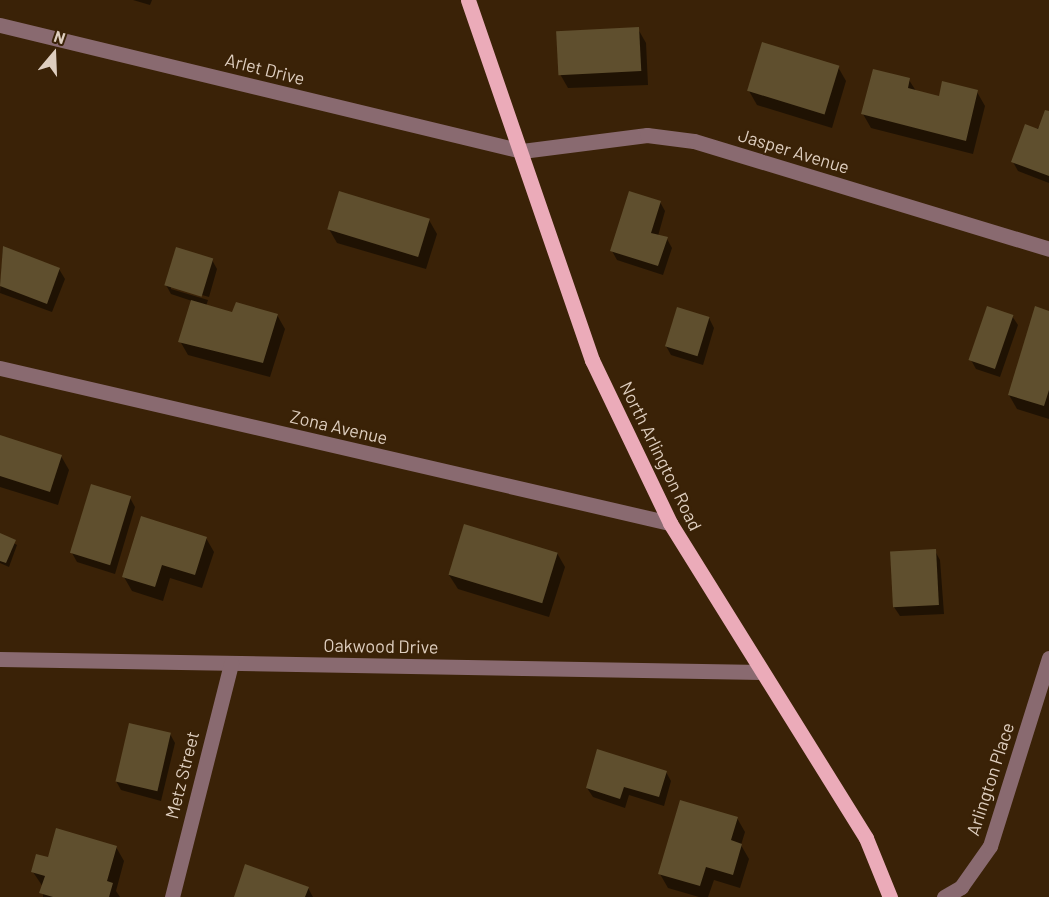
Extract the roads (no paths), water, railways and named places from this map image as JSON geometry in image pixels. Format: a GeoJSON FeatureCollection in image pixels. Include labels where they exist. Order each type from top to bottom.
{"type":"FeatureCollection","features":[{"type":"Feature","properties":{"kind":"main road","name":"North Arlington Road"},"geometry":{"type":"LineString","coordinates":[[468,0],[522,151],[592,360],[670,523],[866,838],[890,897]]}},
{"type":"Feature","properties":{"kind":"street","name":"Arlet Drive"},"geometry":{"type":"LineString","coordinates":[[0,25],[522,151]]}},
{"type":"Feature","properties":{"kind":"street","name":"Jasper Avenue"},"geometry":{"type":"LineString","coordinates":[[522,151],[647,135],[694,141],[1049,249]]}},
{"type":"Feature","properties":{"kind":"street","name":"Zona Avenue"},"geometry":{"type":"LineString","coordinates":[[0,368],[670,523]]}},
{"type":"Feature","properties":{"kind":"street","name":"Oakwood Drive"},"geometry":{"type":"LineString","coordinates":[[0,658],[762,672]]}},
{"type":"Feature","properties":{"kind":"street","name":"Arlington Place"},"geometry":{"type":"LineString","coordinates":[[944,897],[961,887],[990,846],[1049,658]]}},
{"type":"Feature","properties":{"kind":"street","name":"Metz Street"},"geometry":{"type":"LineString","coordinates":[[172,897],[231,663]]}}]}
